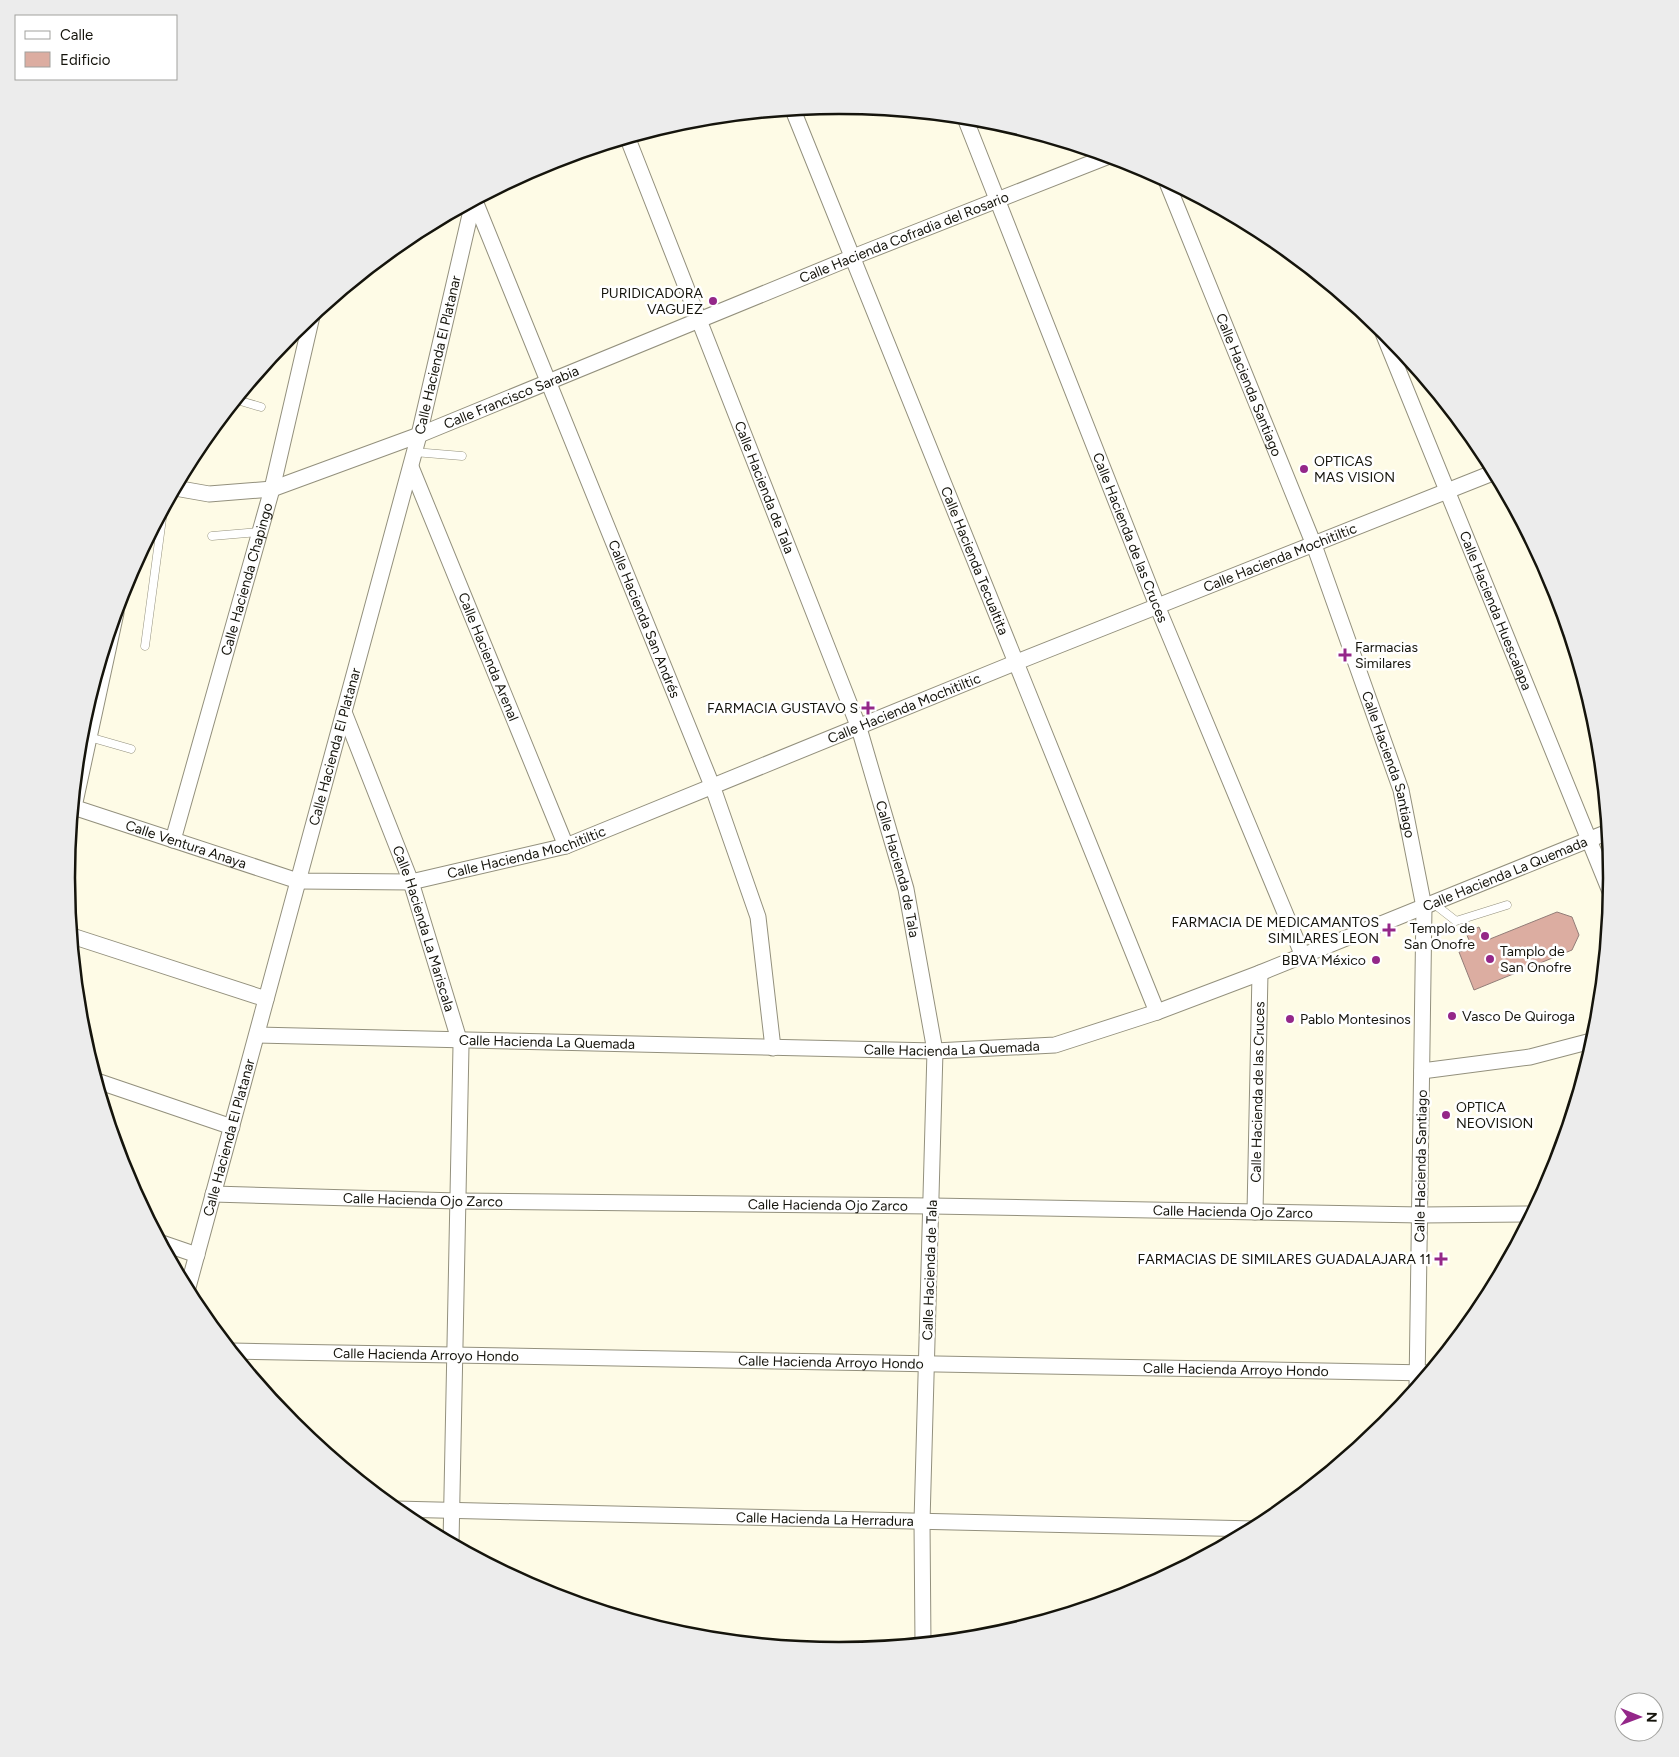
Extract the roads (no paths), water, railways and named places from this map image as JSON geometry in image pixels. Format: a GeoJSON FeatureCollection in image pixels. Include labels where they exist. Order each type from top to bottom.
{"type":"FeatureCollection","features":[{"type":"Feature","properties":{"kind":"street","name":"Calle Hacienda Tecualtita"},"geometry":{"type":"LineString","coordinates":[[795,116],[1157,1012]]}},
{"type":"Feature","properties":{"kind":"street","name":"Calle Hacienda de las Cruces"},"geometry":{"type":"LineString","coordinates":[[968,126],[1158,608],[1303,956]]}},
{"type":"Feature","properties":{"kind":"street","name":"Calle Hacienda de Tala"},"geometry":{"type":"LineString","coordinates":[[630,144],[859,728],[906,889],[935,1051],[922,1522],[923,1638]]}},
{"type":"Feature","properties":{"kind":"street","name":"Calle Hacienda Cofradia del Rosario"},"geometry":{"type":"LineString","coordinates":[[699,322],[853,257],[1099,160]]}},
{"type":"Feature","properties":{"kind":"street","name":"Calle Hacienda Santiago"},"geometry":{"type":"LineString","coordinates":[[1170,189],[1314,545],[1401,790],[1428,905],[1422,1071],[1421,1374]]}},
{"type":"Feature","properties":{"kind":"street","name":"Calle Hacienda San Andrés"},"geometry":{"type":"LineString","coordinates":[[476,206],[713,788],[758,917],[773,1048]]}},
{"type":"Feature","properties":{"kind":"street","name":"Calle Hacienda El Platanar"},"geometry":{"type":"LineString","coordinates":[[190,1281],[413,460],[472,208]]}},
{"type":"Feature","properties":{"kind":"street","name":"Calle Francisco Sarabia"},"geometry":{"type":"LineString","coordinates":[[182,489],[209,494],[272,490],[419,435],[699,322]]}},
{"type":"Feature","properties":{"kind":"street","name":"Calle Hacienda Chapingo"},"geometry":{"type":"LineString","coordinates":[[173,840],[272,490],[309,328]]}},
{"type":"Feature","properties":{"kind":"street","name":"Calle Hacienda Huescalapa"},"geometry":{"type":"LineString","coordinates":[[1389,348],[1604,877]]}},
{"type":"Feature","properties":{"kind":"street","name":"Calle Hacienda Arenal"},"geometry":{"type":"LineString","coordinates":[[413,460],[566,846]]}},
{"type":"Feature","properties":{"kind":"street","name":"Calle Hacienda Mochitiltic"},"geometry":{"type":"LineString","coordinates":[[298,881],[411,882],[566,846],[713,788],[1017,662],[1158,608],[1488,475]]}},
{"type":"Feature","properties":{"kind":"street"},"geometry":{"type":"LineString","coordinates":[[88,741],[102,679]]}},
{"type":"Feature","properties":{"kind":"street","name":"Calle Hacienda La Mariscala"},"geometry":{"type":"LineString","coordinates":[[344,712],[411,882],[461,1046],[451,1537]]}},
{"type":"Feature","properties":{"kind":"street","name":"Calle Ventura Anaya"},"geometry":{"type":"LineString","coordinates":[[79,809],[298,881]]}},
{"type":"Feature","properties":{"kind":"street","name":"Calle Hacienda La Quemada"},"geometry":{"type":"LineString","coordinates":[[257,1035],[935,1051],[1055,1045],[1157,1012],[1260,973],[1602,834]]}},
{"type":"Feature","properties":{"kind":"street"},"geometry":{"type":"LineString","coordinates":[[78,938],[266,999]]}},
{"type":"Feature","properties":{"kind":"street","name":"Calle Hacienda de las Cruces"},"geometry":{"type":"LineString","coordinates":[[1256,1212],[1260,973]]}},
{"type":"Feature","properties":{"kind":"street"},"geometry":{"type":"LineString","coordinates":[[1422,1071],[1530,1057],[1586,1042]]}},
{"type":"Feature","properties":{"kind":"street"},"geometry":{"type":"LineString","coordinates":[[103,1082],[232,1127]]}},
{"type":"Feature","properties":{"kind":"street","name":"Calle Hacienda Ojo Zarco"},"geometry":{"type":"LineString","coordinates":[[213,1194],[458,1201],[932,1206],[1421,1215],[1526,1214]]}},
{"type":"Feature","properties":{"kind":"street"},"geometry":{"type":"LineString","coordinates":[[169,1245],[197,1255]]}},
{"type":"Feature","properties":{"kind":"street","name":"Calle Hacienda Arroyo Hondo"},"geometry":{"type":"LineString","coordinates":[[239,1351],[926,1363],[1418,1378]]}},
{"type":"Feature","properties":{"kind":"street","name":"Calle Hacienda La Herradura"},"geometry":{"type":"LineString","coordinates":[[408,1509],[1241,1529]]}},
{"type":"Feature","properties":{"kind":"lane"},"geometry":{"type":"LineString","coordinates":[[242,402],[261,407]]}},
{"type":"Feature","properties":{"kind":"lane"},"geometry":{"type":"LineString","coordinates":[[413,460],[462,456]]}},
{"type":"Feature","properties":{"kind":"lane"},"geometry":{"type":"LineString","coordinates":[[145,646],[161,527]]}},
{"type":"Feature","properties":{"kind":"lane"},"geometry":{"type":"LineString","coordinates":[[212,536],[260,532]]}},
{"type":"Feature","properties":{"kind":"lane"},"geometry":{"type":"LineString","coordinates":[[89,737],[131,749]]}},
{"type":"Feature","properties":{"kind":"lane"},"geometry":{"type":"LineString","coordinates":[[1428,905],[1456,921],[1507,905]]}},
{"type":"Feature","properties":{"kind":"place","name":"PURIDICADORA VAGUEZ"},"geometry":{"type":"Point","coordinates":[713,301]}},
{"type":"Feature","properties":{"kind":"place","name":"OPTICAS MAS VISION"},"geometry":{"type":"Point","coordinates":[1304,469]}},
{"type":"Feature","properties":{"kind":"place","name":"Farmacias Similares"},"geometry":{"type":"Point","coordinates":[1345,655]}},
{"type":"Feature","properties":{"kind":"place","name":"FARMACIA GUSTAVO S"},"geometry":{"type":"Point","coordinates":[868,708]}},
{"type":"Feature","properties":{"kind":"place","name":"FARMACIA DE MEDICAMANTOS SIMILARES LEON"},"geometry":{"type":"Point","coordinates":[1389,930]}},
{"type":"Feature","properties":{"kind":"place","name":"Templo de San Onofre"},"geometry":{"type":"Point","coordinates":[1485,936]}},
{"type":"Feature","properties":{"kind":"place","name":"Tamplo de San Onofre"},"geometry":{"type":"Point","coordinates":[1490,959]}},
{"type":"Feature","properties":{"kind":"place","name":"BBVA México"},"geometry":{"type":"Point","coordinates":[1376,960]}},
{"type":"Feature","properties":{"kind":"place","name":"Vasco De Quiroga"},"geometry":{"type":"Point","coordinates":[1452,1016]}},
{"type":"Feature","properties":{"kind":"place","name":"Pablo Montesinos"},"geometry":{"type":"Point","coordinates":[1290,1019]}},
{"type":"Feature","properties":{"kind":"place","name":"OPTICA NEOVISION"},"geometry":{"type":"Point","coordinates":[1446,1115]}},
{"type":"Feature","properties":{"kind":"place","name":"FARMACIAS DE SIMILARES GUADALAJARA 11"},"geometry":{"type":"Point","coordinates":[1441,1259]}}]}
